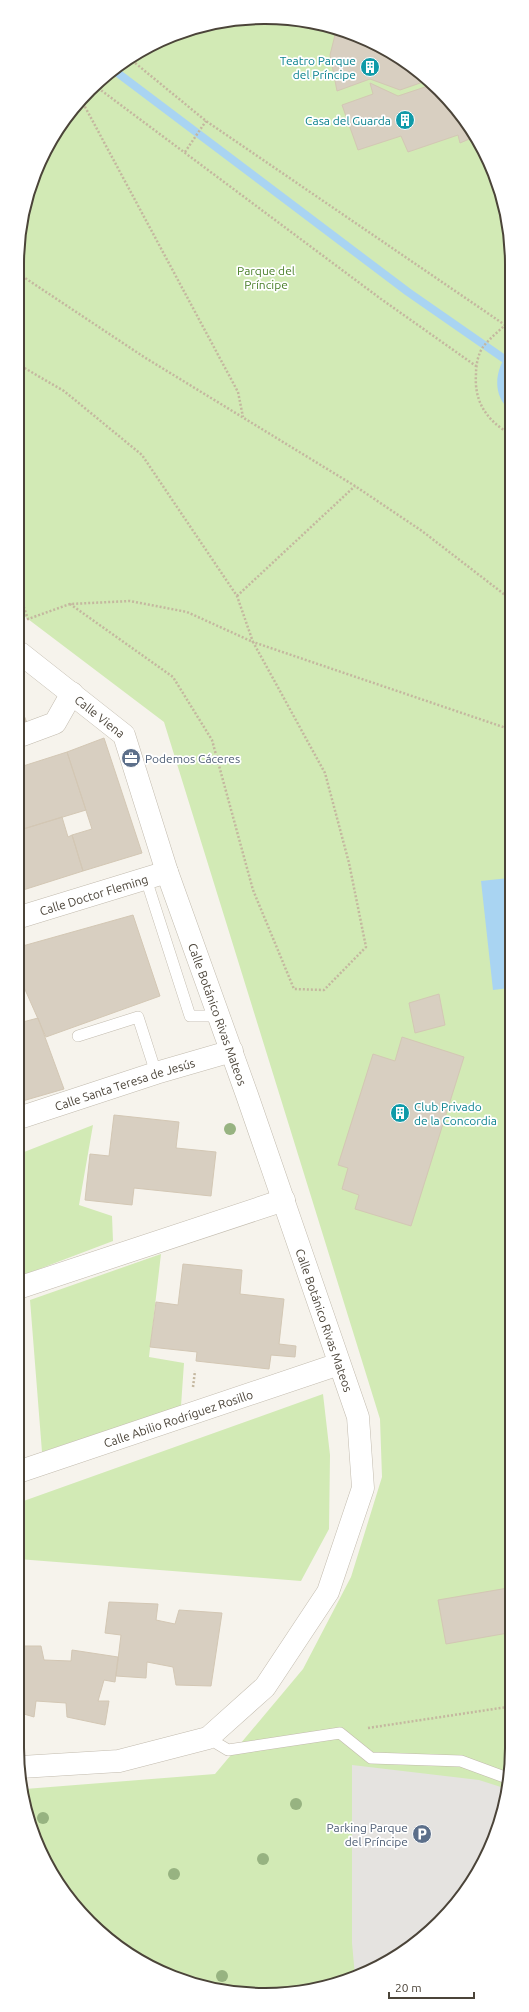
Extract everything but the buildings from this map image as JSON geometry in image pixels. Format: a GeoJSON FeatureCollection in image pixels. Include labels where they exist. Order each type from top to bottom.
{"type":"FeatureCollection","features":[{"type":"Feature","properties":{"kind":"street","name":"Calle Viena"},"geometry":{"type":"LineString","coordinates":[[24,656],[124,735],[168,872]]}},
{"type":"Feature","properties":{"kind":"street"},"geometry":{"type":"LineString","coordinates":[[24,735],[55,723],[72,693]]}},
{"type":"Feature","properties":{"kind":"street","name":"Calle Doctor Fleming"},"geometry":{"type":"LineString","coordinates":[[24,916],[168,872]]}},
{"type":"Feature","properties":{"kind":"street","name":"Calle Botánico Rivas Mateos"},"geometry":{"type":"LineString","coordinates":[[168,872],[284,1200],[358,1417],[363,1488],[328,1592],[265,1687],[208,1738]]}},
{"type":"Feature","properties":{"kind":"street","name":"Calle Santa Teresa de Jesús"},"geometry":{"type":"LineString","coordinates":[[24,1116],[156,1073],[232,1051]]}},
{"type":"Feature","properties":{"kind":"street"},"geometry":{"type":"LineString","coordinates":[[24,1286],[284,1200]]}},
{"type":"Feature","properties":{"kind":"street","name":"Calle Abilio Rodríguez Rosillo"},"geometry":{"type":"LineString","coordinates":[[24,1470],[339,1364]]}},
{"type":"Feature","properties":{"kind":"street"},"geometry":{"type":"LineString","coordinates":[[25,1767],[119,1761],[208,1738]]}},
{"type":"Feature","properties":{"kind":"lane"},"geometry":{"type":"LineString","coordinates":[[146,879],[190,1016],[219,1016]]}},
{"type":"Feature","properties":{"kind":"lane"},"geometry":{"type":"LineString","coordinates":[[78,1036],[138,1017],[156,1073]]}},
{"type":"Feature","properties":{"kind":"lane"},"geometry":{"type":"LineString","coordinates":[[208,1738],[228,1750],[340,1733],[371,1758],[461,1761],[503,1777]]}},
{"type":"Feature","properties":{"kind":"path"},"geometry":{"type":"LineString","coordinates":[[135,63],[206,121],[505,325],[482,348],[476,366],[475,388],[483,411],[497,427],[505,431]]}},
{"type":"Feature","properties":{"kind":"path"},"geometry":{"type":"LineString","coordinates":[[100,89],[381,299],[476,366]]}},
{"type":"Feature","properties":{"kind":"path"},"geometry":{"type":"LineString","coordinates":[[84,106],[238,392],[243,417]]}},
{"type":"Feature","properties":{"kind":"path"},"geometry":{"type":"LineString","coordinates":[[185,152],[206,121]]}},
{"type":"Feature","properties":{"kind":"path"},"geometry":{"type":"LineString","coordinates":[[24,277],[144,357],[355,486],[422,531],[505,595]]}},
{"type":"Feature","properties":{"kind":"path"},"geometry":{"type":"LineString","coordinates":[[24,368],[64,391],[142,455],[237,596],[253,642],[325,773],[351,870],[366,947],[324,990],[294,989],[253,890],[212,740],[173,677],[70,604]]}},
{"type":"Feature","properties":{"kind":"path"},"geometry":{"type":"LineString","coordinates":[[237,596],[355,486]]}},
{"type":"Feature","properties":{"kind":"path"},"geometry":{"type":"LineString","coordinates":[[24,609],[28,619],[70,604],[130,601],[187,612],[253,642],[505,728]]}},
{"type":"Feature","properties":{"kind":"path"},"geometry":{"type":"LineString","coordinates":[[340,1733],[505,1707]]}},
{"type":"Feature","properties":{"kind":"green space","name":"Parque del Príncipe"},"geometry":{"type":"Polygon","coordinates":[[[264,24],[296,26],[327,32],[357,42],[385,56],[411,74],[435,94],[455,118],[473,144],[487,172],[497,202],[503,233],[505,264],[505,1748],[503,1779],[497,1810],[487,1840],[473,1868],[455,1894],[435,1918],[411,1938],[385,1956],[357,1970],[327,1980],[296,1986],[264,1988],[233,1986],[202,1980],[172,1970],[144,1956],[118,1938],[94,1918],[74,1894],[56,1868],[42,1840],[32,1810],[28,1789],[215,1774],[303,1669],[351,1577],[382,1477],[380,1419],[164,722],[24,616],[24,264],[26,233],[32,202],[42,172],[56,144],[74,118],[94,94],[118,74],[144,56],[172,42],[202,32],[233,26],[264,24]]]}},
{"type":"Feature","properties":{"kind":"green space"},"geometry":{"type":"Polygon","coordinates":[[[93,1125],[79,1205],[112,1216],[113,1241],[24,1275],[24,1152],[93,1125]]]}},
{"type":"Feature","properties":{"kind":"green space"},"geometry":{"type":"Polygon","coordinates":[[[161,1254],[149,1357],[184,1363],[181,1406],[42,1452],[30,1300],[161,1254]]]}},
{"type":"Feature","properties":{"kind":"green space"},"geometry":{"type":"Polygon","coordinates":[[[323,1394],[330,1455],[329,1529],[301,1581],[24,1559],[24,1501],[323,1394]]]}},
{"type":"Feature","properties":{"kind":"shaded area","name":"Parking Parque del Príncipe"},"geometry":{"type":"Polygon","coordinates":[[[352,1765],[479,1780],[501,1787],[497,1810],[487,1840],[473,1868],[455,1894],[435,1918],[411,1938],[385,1956],[355,1971],[352,1943],[352,1765]]]}},
{"type":"Feature","properties":{"kind":"water"},"geometry":{"type":"Polygon","coordinates":[[[505,358],[505,405],[500,397],[497,381],[501,365],[505,358]]]}},
{"type":"Feature","properties":{"kind":"water"},"geometry":{"type":"Polygon","coordinates":[[[505,878],[505,988],[493,990],[481,881],[505,878]]]}},
{"type":"Feature","properties":{"kind":"waterway"},"geometry":{"type":"LineString","coordinates":[[119,74],[408,292],[503,358]]}},
{"type":"Feature","properties":{"kind":"place","name":"Teatro Parque del Príncipe"},"geometry":{"type":"Point","coordinates":[370,67]}},
{"type":"Feature","properties":{"kind":"place","name":"Casa del Guarda"},"geometry":{"type":"Point","coordinates":[405,120]}},
{"type":"Feature","properties":{"kind":"place","name":"Podemos Cáceres"},"geometry":{"type":"Point","coordinates":[131,758]}},
{"type":"Feature","properties":{"kind":"place","name":"Club Privado de la Concordia"},"geometry":{"type":"Point","coordinates":[400,1113]}},
{"type":"Feature","properties":{"kind":"place","name":"Parking Parque del Príncipe"},"geometry":{"type":"Point","coordinates":[422,1834]}}]}
